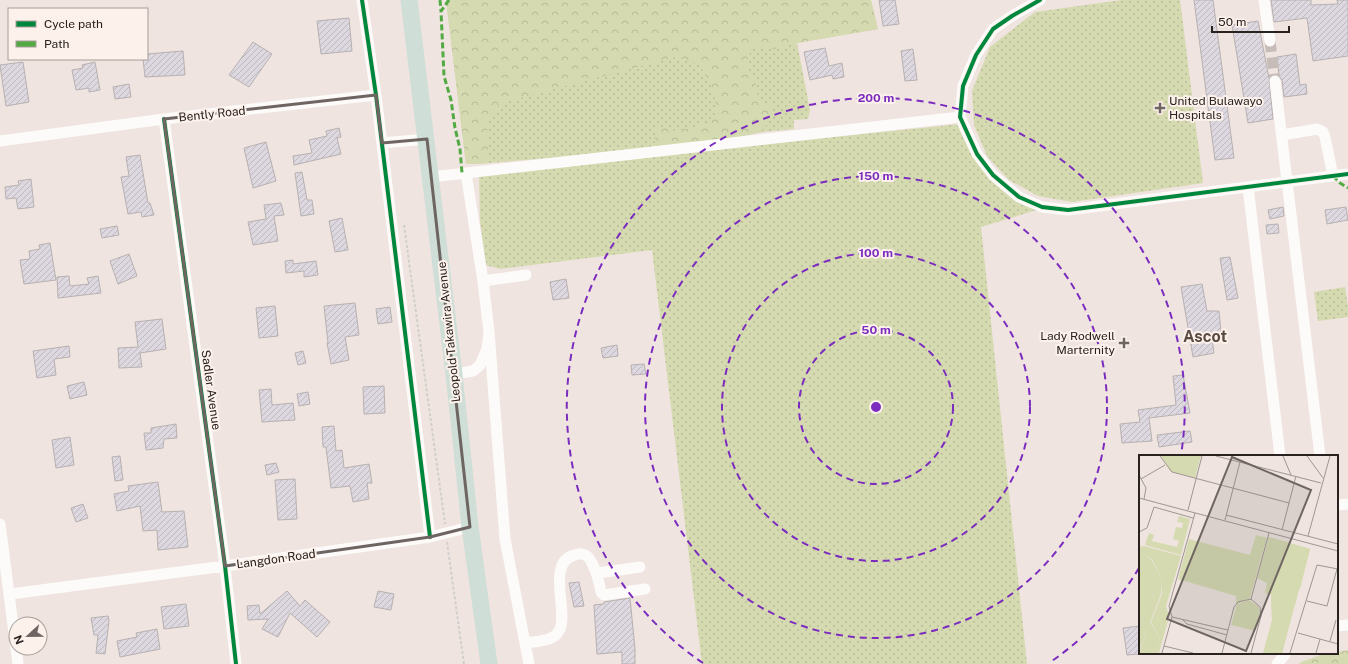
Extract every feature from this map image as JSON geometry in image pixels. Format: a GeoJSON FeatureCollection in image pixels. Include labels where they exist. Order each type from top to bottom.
{"type":"FeatureCollection","features":[{"type":"Feature","properties":{"kind":"highway","name":"Leopold Takawira Avenue"},"geometry":{"type":"LineString","coordinates":[[409,0],[427,139],[470,527],[489,664]]}},
{"type":"Feature","properties":{"kind":"street"},"geometry":{"type":"LineString","coordinates":[[362,0],[382,142],[430,537]]}},
{"type":"Feature","properties":{"kind":"street"},"geometry":{"type":"LineString","coordinates":[[1040,0],[993,29],[976,55],[963,86],[960,116],[977,154],[993,175],[1019,197],[1042,207],[1068,210],[1348,174]]}},
{"type":"Feature","properties":{"kind":"street"},"geometry":{"type":"LineString","coordinates":[[1264,0],[1270,41]]}},
{"type":"Feature","properties":{"kind":"street"},"geometry":{"type":"LineString","coordinates":[[1275,81],[1320,455]]}},
{"type":"Feature","properties":{"kind":"street","name":"Bently Road"},"geometry":{"type":"LineString","coordinates":[[0,141],[164,119],[376,95]]}},
{"type":"Feature","properties":{"kind":"street"},"geometry":{"type":"LineString","coordinates":[[431,177],[960,116]]}},
{"type":"Feature","properties":{"kind":"street","name":"Sadler Avenue"},"geometry":{"type":"LineString","coordinates":[[164,119],[225,566],[236,664]]}},
{"type":"Feature","properties":{"kind":"street"},"geometry":{"type":"LineString","coordinates":[[1282,135],[1317,129],[1322,132],[1326,137],[1333,176]]}},
{"type":"Feature","properties":{"kind":"street"},"geometry":{"type":"LineString","coordinates":[[382,142],[427,139]]}},
{"type":"Feature","properties":{"kind":"street"},"geometry":{"type":"LineString","coordinates":[[466,173],[483,281],[489,332],[505,539],[529,664]]}},
{"type":"Feature","properties":{"kind":"street"},"geometry":{"type":"LineString","coordinates":[[1248,187],[1280,455]]}},
{"type":"Feature","properties":{"kind":"street"},"geometry":{"type":"LineString","coordinates":[[483,281],[526,274]]}},
{"type":"Feature","properties":{"kind":"street"},"geometry":{"type":"LineString","coordinates":[[454,374],[473,371],[480,365],[487,349],[489,332]]}},
{"type":"Feature","properties":{"kind":"street"},"geometry":{"type":"LineString","coordinates":[[1338,505],[1348,504]]}},
{"type":"Feature","properties":{"kind":"street"},"geometry":{"type":"LineString","coordinates":[[0,524],[18,664]]}},
{"type":"Feature","properties":{"kind":"street","name":"Langdon Road"},"geometry":{"type":"LineString","coordinates":[[10,594],[430,537],[470,527]]}},
{"type":"Feature","properties":{"kind":"street"},"geometry":{"type":"LineString","coordinates":[[525,643],[555,637],[560,630],[563,618],[560,570],[563,561],[570,556],[581,554],[590,558],[598,573],[601,592],[604,595],[646,589]]}},
{"type":"Feature","properties":{"kind":"street"},"geometry":{"type":"LineString","coordinates":[[598,573],[640,567]]}},
{"type":"Feature","properties":{"kind":"street"},"geometry":{"type":"LineString","coordinates":[[1338,626],[1348,625]]}},
{"type":"Feature","properties":{"kind":"street"},"geometry":{"type":"LineString","coordinates":[[1277,664],[1285,654]]}},
{"type":"Feature","properties":{"kind":"path"},"geometry":{"type":"LineString","coordinates":[[403,220],[464,664]]}},
{"type":"Feature","properties":{"kind":"highlighted area"},"geometry":{"type":"Polygon","coordinates":[[[376,95],[382,143],[427,139],[470,527],[430,537],[225,566],[164,119],[376,95]]]}},
{"type":"Feature","properties":{"kind":"green space"},"geometry":{"type":"Polygon","coordinates":[[[446,0],[871,0],[878,29],[797,43],[810,110],[808,119],[794,120],[794,129],[762,132],[723,140],[548,158],[466,164],[446,0]]]}},
{"type":"Feature","properties":{"kind":"green space"},"geometry":{"type":"Polygon","coordinates":[[[446,0],[871,0],[878,29],[797,43],[774,49],[753,47],[747,60],[749,70],[755,80],[759,102],[770,104],[774,114],[762,132],[723,140],[660,147],[654,137],[659,126],[676,131],[706,124],[717,112],[713,89],[699,64],[676,57],[501,103],[487,119],[488,161],[478,164],[466,164],[446,0]]]}},
{"type":"Feature","properties":{"kind":"green space"},"geometry":{"type":"Polygon","coordinates":[[[1122,0],[1180,0],[1203,183],[1072,202],[1038,196],[1009,180],[987,156],[974,125],[972,91],[990,47],[1035,12],[1122,0]]]}},
{"type":"Feature","properties":{"kind":"green space"},"geometry":{"type":"Polygon","coordinates":[[[960,124],[974,156],[1040,209],[981,227],[1027,664],[702,664],[652,250],[500,269],[486,265],[480,220],[479,174],[960,124]]]}},
{"type":"Feature","properties":{"kind":"green space"},"geometry":{"type":"Polygon","coordinates":[[[1345,287],[1348,317],[1318,321],[1314,292],[1345,287]]]}},
{"type":"Feature","properties":{"kind":"green space"},"geometry":{"type":"Polygon","coordinates":[[[1348,650],[1348,664],[1299,664],[1323,654],[1338,654],[1338,652],[1348,650]]]}},
{"type":"Feature","properties":{"kind":"building"},"geometry":{"type":"Polygon","coordinates":[[[879,0],[895,0],[899,24],[883,26],[879,0]]]}},
{"type":"Feature","properties":{"kind":"building"},"geometry":{"type":"Polygon","coordinates":[[[1194,0],[1213,0],[1234,158],[1215,160],[1194,0]]]}},
{"type":"Feature","properties":{"kind":"building"},"geometry":{"type":"Polygon","coordinates":[[[1271,0],[1311,0],[1311,5],[1338,4],[1337,0],[1348,0],[1348,56],[1313,61],[1307,18],[1274,22],[1271,0]]]}},
{"type":"Feature","properties":{"kind":"building"},"geometry":{"type":"Polygon","coordinates":[[[349,18],[352,51],[321,54],[317,21],[349,18]]]}},
{"type":"Feature","properties":{"kind":"building"},"geometry":{"type":"Polygon","coordinates":[[[1258,21],[1269,78],[1273,119],[1248,123],[1232,25],[1258,21]]]}},
{"type":"Feature","properties":{"kind":"building"},"geometry":{"type":"Polygon","coordinates":[[[253,42],[272,54],[249,87],[229,75],[253,42]]]}},
{"type":"Feature","properties":{"kind":"building"},"geometry":{"type":"Polygon","coordinates":[[[825,48],[829,66],[842,63],[844,77],[833,79],[832,75],[810,80],[804,52],[825,48]]]}},
{"type":"Feature","properties":{"kind":"building"},"geometry":{"type":"Polygon","coordinates":[[[913,49],[917,80],[905,81],[901,51],[913,49]]]}},
{"type":"Feature","properties":{"kind":"building"},"geometry":{"type":"Polygon","coordinates":[[[183,51],[185,75],[145,77],[143,60],[148,60],[148,54],[183,51]]]}},
{"type":"Feature","properties":{"kind":"building"},"geometry":{"type":"Polygon","coordinates":[[[1296,54],[1300,85],[1306,84],[1307,94],[1284,97],[1282,80],[1279,76],[1277,57],[1296,54]]]}},
{"type":"Feature","properties":{"kind":"building"},"geometry":{"type":"Polygon","coordinates":[[[23,62],[29,102],[6,106],[0,65],[23,62]]]}},
{"type":"Feature","properties":{"kind":"building"},"geometry":{"type":"Polygon","coordinates":[[[95,62],[100,90],[89,92],[89,88],[76,90],[72,70],[83,68],[82,65],[95,62]]]}},
{"type":"Feature","properties":{"kind":"building"},"geometry":{"type":"Polygon","coordinates":[[[129,84],[131,97],[115,99],[113,87],[129,84]]]}},
{"type":"Feature","properties":{"kind":"building"},"geometry":{"type":"Polygon","coordinates":[[[339,128],[341,137],[337,138],[341,154],[294,165],[293,156],[312,153],[309,140],[327,136],[326,131],[339,128]]]}},
{"type":"Feature","properties":{"kind":"building"},"geometry":{"type":"Polygon","coordinates":[[[266,142],[276,181],[253,188],[244,148],[266,142]]]}},
{"type":"Feature","properties":{"kind":"building"},"geometry":{"type":"Polygon","coordinates":[[[140,155],[148,203],[150,203],[154,215],[142,217],[141,212],[128,214],[121,177],[129,176],[126,157],[140,155]]]}},
{"type":"Feature","properties":{"kind":"building"},"geometry":{"type":"Polygon","coordinates":[[[302,172],[307,200],[312,200],[314,214],[301,216],[295,173],[302,172]]]}},
{"type":"Feature","properties":{"kind":"building"},"geometry":{"type":"Polygon","coordinates":[[[31,179],[34,207],[18,209],[16,198],[6,199],[5,187],[19,185],[18,181],[31,179]]]}},
{"type":"Feature","properties":{"kind":"building"},"geometry":{"type":"Polygon","coordinates":[[[281,203],[284,215],[274,216],[278,241],[253,245],[248,222],[266,219],[264,205],[281,203]]]}},
{"type":"Feature","properties":{"kind":"building"},"geometry":{"type":"Polygon","coordinates":[[[1283,207],[1284,216],[1270,219],[1268,210],[1283,207]]]}},
{"type":"Feature","properties":{"kind":"building"},"geometry":{"type":"Polygon","coordinates":[[[1346,207],[1348,220],[1327,224],[1325,210],[1346,207]]]}},
{"type":"Feature","properties":{"kind":"building"},"geometry":{"type":"Polygon","coordinates":[[[342,218],[348,250],[335,252],[329,221],[342,218]]]}},
{"type":"Feature","properties":{"kind":"building"},"geometry":{"type":"Polygon","coordinates":[[[1278,224],[1279,233],[1267,234],[1266,225],[1278,224]]]}},
{"type":"Feature","properties":{"kind":"building"},"geometry":{"type":"Polygon","coordinates":[[[117,226],[119,235],[102,238],[100,229],[117,226]]]}},
{"type":"Feature","properties":{"kind":"building"},"geometry":{"type":"Polygon","coordinates":[[[50,243],[56,280],[24,284],[20,260],[30,259],[29,251],[40,249],[39,245],[50,243]]]}},
{"type":"Feature","properties":{"kind":"building"},"geometry":{"type":"Polygon","coordinates":[[[129,254],[137,276],[118,284],[110,261],[129,254]]]}},
{"type":"Feature","properties":{"kind":"building"},"geometry":{"type":"Polygon","coordinates":[[[1230,257],[1238,298],[1227,300],[1220,258],[1230,257]]]}},
{"type":"Feature","properties":{"kind":"building"},"geometry":{"type":"Polygon","coordinates":[[[293,260],[293,264],[316,261],[318,275],[304,277],[304,271],[286,273],[285,261],[293,260]]]}},
{"type":"Feature","properties":{"kind":"building"},"geometry":{"type":"Polygon","coordinates":[[[69,276],[70,286],[89,284],[87,278],[98,276],[101,293],[58,298],[57,277],[69,276]]]}},
{"type":"Feature","properties":{"kind":"building"},"geometry":{"type":"Polygon","coordinates":[[[566,279],[569,298],[553,300],[550,282],[566,279]]]}},
{"type":"Feature","properties":{"kind":"building"},"geometry":{"type":"Polygon","coordinates":[[[1202,284],[1207,311],[1219,311],[1221,332],[1211,333],[1214,353],[1193,357],[1181,287],[1202,284]]]}},
{"type":"Feature","properties":{"kind":"building"},"geometry":{"type":"Polygon","coordinates":[[[355,303],[359,335],[345,337],[349,360],[331,364],[327,343],[324,306],[355,303]]]}},
{"type":"Feature","properties":{"kind":"building"},"geometry":{"type":"Polygon","coordinates":[[[275,306],[278,336],[259,338],[256,308],[275,306]]]}},
{"type":"Feature","properties":{"kind":"building"},"geometry":{"type":"Polygon","coordinates":[[[390,307],[392,322],[378,324],[376,309],[390,307]]]}},
{"type":"Feature","properties":{"kind":"building"},"geometry":{"type":"Polygon","coordinates":[[[162,319],[166,349],[140,353],[142,367],[119,368],[118,348],[138,347],[135,322],[162,319]]]}},
{"type":"Feature","properties":{"kind":"building"},"geometry":{"type":"Polygon","coordinates":[[[617,345],[618,356],[603,358],[601,348],[617,345]]]}},
{"type":"Feature","properties":{"kind":"building"},"geometry":{"type":"Polygon","coordinates":[[[69,346],[70,357],[54,359],[56,375],[37,378],[33,351],[69,346]]]}},
{"type":"Feature","properties":{"kind":"building"},"geometry":{"type":"Polygon","coordinates":[[[303,351],[306,363],[298,365],[295,353],[303,351]]]}},
{"type":"Feature","properties":{"kind":"building"},"geometry":{"type":"Polygon","coordinates":[[[644,364],[646,374],[632,375],[631,365],[644,364]]]}},
{"type":"Feature","properties":{"kind":"building"},"geometry":{"type":"Polygon","coordinates":[[[1183,375],[1190,413],[1149,418],[1152,441],[1122,443],[1120,424],[1140,422],[1138,410],[1176,405],[1173,376],[1183,375]]]}},
{"type":"Feature","properties":{"kind":"building"},"geometry":{"type":"Polygon","coordinates":[[[84,382],[87,395],[70,399],[67,386],[84,382]]]}},
{"type":"Feature","properties":{"kind":"building"},"geometry":{"type":"Polygon","coordinates":[[[384,386],[385,413],[364,414],[363,387],[384,386]]]}},
{"type":"Feature","properties":{"kind":"building"},"geometry":{"type":"Polygon","coordinates":[[[271,389],[272,405],[293,403],[295,420],[262,422],[259,390],[271,389]]]}},
{"type":"Feature","properties":{"kind":"building"},"geometry":{"type":"Polygon","coordinates":[[[308,392],[310,404],[299,406],[297,394],[308,392]]]}},
{"type":"Feature","properties":{"kind":"building"},"geometry":{"type":"Polygon","coordinates":[[[176,424],[177,438],[164,439],[163,448],[146,450],[144,433],[151,433],[151,428],[176,424]]]}},
{"type":"Feature","properties":{"kind":"building"},"geometry":{"type":"Polygon","coordinates":[[[334,426],[336,451],[342,450],[344,468],[369,464],[372,483],[367,483],[369,499],[353,502],[350,486],[331,488],[326,447],[323,447],[322,427],[334,426]]]}},
{"type":"Feature","properties":{"kind":"building"},"geometry":{"type":"Polygon","coordinates":[[[1190,431],[1192,442],[1159,447],[1157,435],[1190,431]]]}},
{"type":"Feature","properties":{"kind":"building"},"geometry":{"type":"Polygon","coordinates":[[[70,437],[74,465],[56,468],[52,440],[70,437]]]}},
{"type":"Feature","properties":{"kind":"building"},"geometry":{"type":"Polygon","coordinates":[[[120,456],[123,480],[115,481],[112,457],[120,456]]]}},
{"type":"Feature","properties":{"kind":"building"},"geometry":{"type":"Polygon","coordinates":[[[276,463],[279,472],[267,475],[265,465],[276,463]]]}},
{"type":"Feature","properties":{"kind":"building"},"geometry":{"type":"Polygon","coordinates":[[[295,479],[297,519],[278,520],[275,480],[295,479]]]}},
{"type":"Feature","properties":{"kind":"building"},"geometry":{"type":"Polygon","coordinates":[[[158,482],[162,512],[184,511],[188,547],[158,550],[157,530],[143,531],[140,506],[117,511],[114,494],[129,491],[128,486],[158,482]]]}},
{"type":"Feature","properties":{"kind":"building"},"geometry":{"type":"Polygon","coordinates":[[[83,504],[88,518],[76,522],[71,508],[83,504]]]}},
{"type":"Feature","properties":{"kind":"building"},"geometry":{"type":"Polygon","coordinates":[[[579,582],[584,606],[574,607],[569,583],[579,582]]]}},
{"type":"Feature","properties":{"kind":"building"},"geometry":{"type":"Polygon","coordinates":[[[287,591],[300,606],[305,600],[330,622],[317,637],[290,613],[278,637],[262,629],[268,619],[248,620],[247,606],[259,605],[260,614],[287,591]]]}},
{"type":"Feature","properties":{"kind":"building"},"geometry":{"type":"Polygon","coordinates":[[[378,591],[394,594],[391,610],[374,607],[378,591]]]}},
{"type":"Feature","properties":{"kind":"building"},"geometry":{"type":"Polygon","coordinates":[[[630,598],[635,664],[622,664],[622,652],[597,654],[594,605],[630,598]]]}},
{"type":"Feature","properties":{"kind":"building"},"geometry":{"type":"Polygon","coordinates":[[[186,604],[189,626],[164,629],[161,607],[186,604]]]}},
{"type":"Feature","properties":{"kind":"building"},"geometry":{"type":"Polygon","coordinates":[[[108,616],[109,621],[105,654],[96,653],[98,635],[94,635],[91,618],[108,616]]]}},
{"type":"Feature","properties":{"kind":"building"},"geometry":{"type":"Polygon","coordinates":[[[1139,626],[1140,654],[1127,655],[1123,628],[1139,626]]]}},
{"type":"Feature","properties":{"kind":"building"},"geometry":{"type":"Polygon","coordinates":[[[157,629],[160,649],[120,657],[117,641],[137,637],[136,633],[157,629]]]}},
{"type":"Feature","properties":{"kind":"tunnel"},"geometry":{"type":"LineString","coordinates":[[1270,41],[1275,81]]}},
{"type":"Feature","properties":{"kind":"marked path"},"geometry":{"type":"LineString","coordinates":[[440,0],[441,11]]}},
{"type":"Feature","properties":{"kind":"marked path"},"geometry":{"type":"LineString","coordinates":[[449,0],[441,11],[444,76],[451,100],[460,149],[462,173]]}},
{"type":"Feature","properties":{"kind":"marked path"},"geometry":{"type":"LineString","coordinates":[[1333,176],[1348,188]]}},
{"type":"Feature","properties":{"kind":"cycle path"},"geometry":{"type":"LineString","coordinates":[[362,0],[376,95],[430,537]]}},
{"type":"Feature","properties":{"kind":"cycle path"},"geometry":{"type":"LineString","coordinates":[[1040,0],[993,29],[976,55],[963,86],[960,117],[977,154],[993,175],[1019,197],[1042,207],[1068,210],[1348,174]]}},
{"type":"Feature","properties":{"kind":"cycle path"},"geometry":{"type":"LineString","coordinates":[[164,119],[225,566],[236,664]]}},
{"type":"Feature","properties":{"kind":"place","name":"United Bulawayo Hospitals"},"geometry":{"type":"Point","coordinates":[1160,108]}},
{"type":"Feature","properties":{"kind":"place","name":"Lady Rodwell Marternity"},"geometry":{"type":"Point","coordinates":[1124,343]}},
{"type":"Feature","properties":{"kind":"district","name":"Ascot"},"geometry":{"type":"Point","coordinates":[1205,336]}}]}
